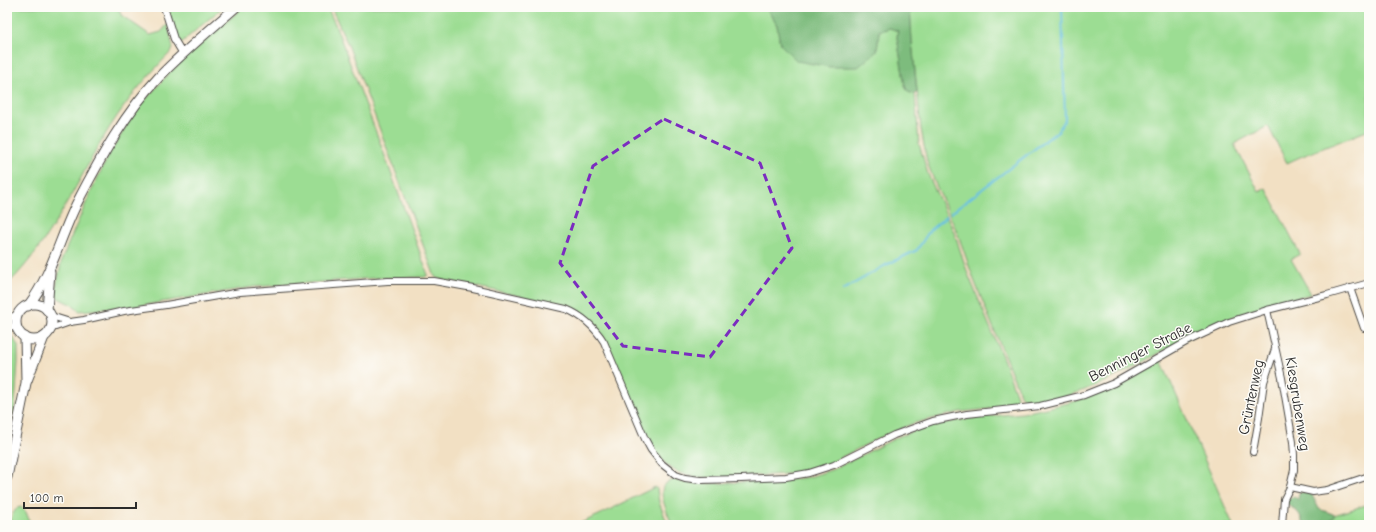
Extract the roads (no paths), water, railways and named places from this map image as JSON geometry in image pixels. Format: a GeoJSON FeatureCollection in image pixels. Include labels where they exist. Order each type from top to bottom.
{"type":"FeatureCollection","features":[{"type":"Feature","properties":{"kind":"main road"},"geometry":{"type":"LineString","coordinates":[[44,337],[34,340],[25,337],[20,333],[17,319],[18,315],[28,306],[50,268],[77,204],[114,136],[159,77],[236,7]]}},
{"type":"Feature","properties":{"kind":"main road"},"geometry":{"type":"LineString","coordinates":[[7,477],[26,383],[44,337],[50,329],[52,320],[49,313],[50,268]]}},
{"type":"Feature","properties":{"kind":"main road"},"geometry":{"type":"LineString","coordinates":[[28,306],[38,305],[49,313]]}},
{"type":"Feature","properties":{"kind":"main road"},"geometry":{"type":"LineString","coordinates":[[25,337],[26,383]]}},
{"type":"Feature","properties":{"kind":"street"},"geometry":{"type":"LineString","coordinates":[[164,7],[174,40],[183,54]]}},
{"type":"Feature","properties":{"kind":"street","name":"Benninger Straße"},"geometry":{"type":"LineString","coordinates":[[50,329],[70,322],[124,311],[256,290],[399,281],[434,281],[454,284],[566,309],[579,314],[586,319],[604,342],[651,450],[662,464],[676,475],[700,480],[786,477],[809,473],[826,468],[894,435],[932,421],[967,414],[1040,406],[1084,395],[1114,383],[1203,334],[1229,322],[1267,310],[1369,283]]}},
{"type":"Feature","properties":{"kind":"street"},"geometry":{"type":"LineString","coordinates":[[1350,288],[1364,328]]}},
{"type":"Feature","properties":{"kind":"street","name":"Kiesgrubenweg"},"geometry":{"type":"LineString","coordinates":[[1267,310],[1276,349],[1293,442],[1294,470],[1290,487],[1284,499],[1282,525]]}},
{"type":"Feature","properties":{"kind":"street"},"geometry":{"type":"LineString","coordinates":[[49,313],[70,322]]}},
{"type":"Feature","properties":{"kind":"street"},"geometry":{"type":"LineString","coordinates":[[7,318],[18,315]]}},
{"type":"Feature","properties":{"kind":"street"},"geometry":{"type":"LineString","coordinates":[[7,326],[18,328]]}},
{"type":"Feature","properties":{"kind":"street","name":"Grüntenweg"},"geometry":{"type":"LineString","coordinates":[[1253,452],[1264,382],[1276,349]]}},
{"type":"Feature","properties":{"kind":"street"},"geometry":{"type":"LineString","coordinates":[[1290,487],[1313,492],[1327,490],[1369,476]]}},
{"type":"Feature","properties":{"kind":"waterway"},"geometry":{"type":"LineString","coordinates":[[951,213],[1058,131],[1065,120],[1062,7]]}},
{"type":"Feature","properties":{"kind":"waterway"},"geometry":{"type":"LineString","coordinates":[[843,290],[884,266],[917,250],[930,230],[947,216]]}}]}
